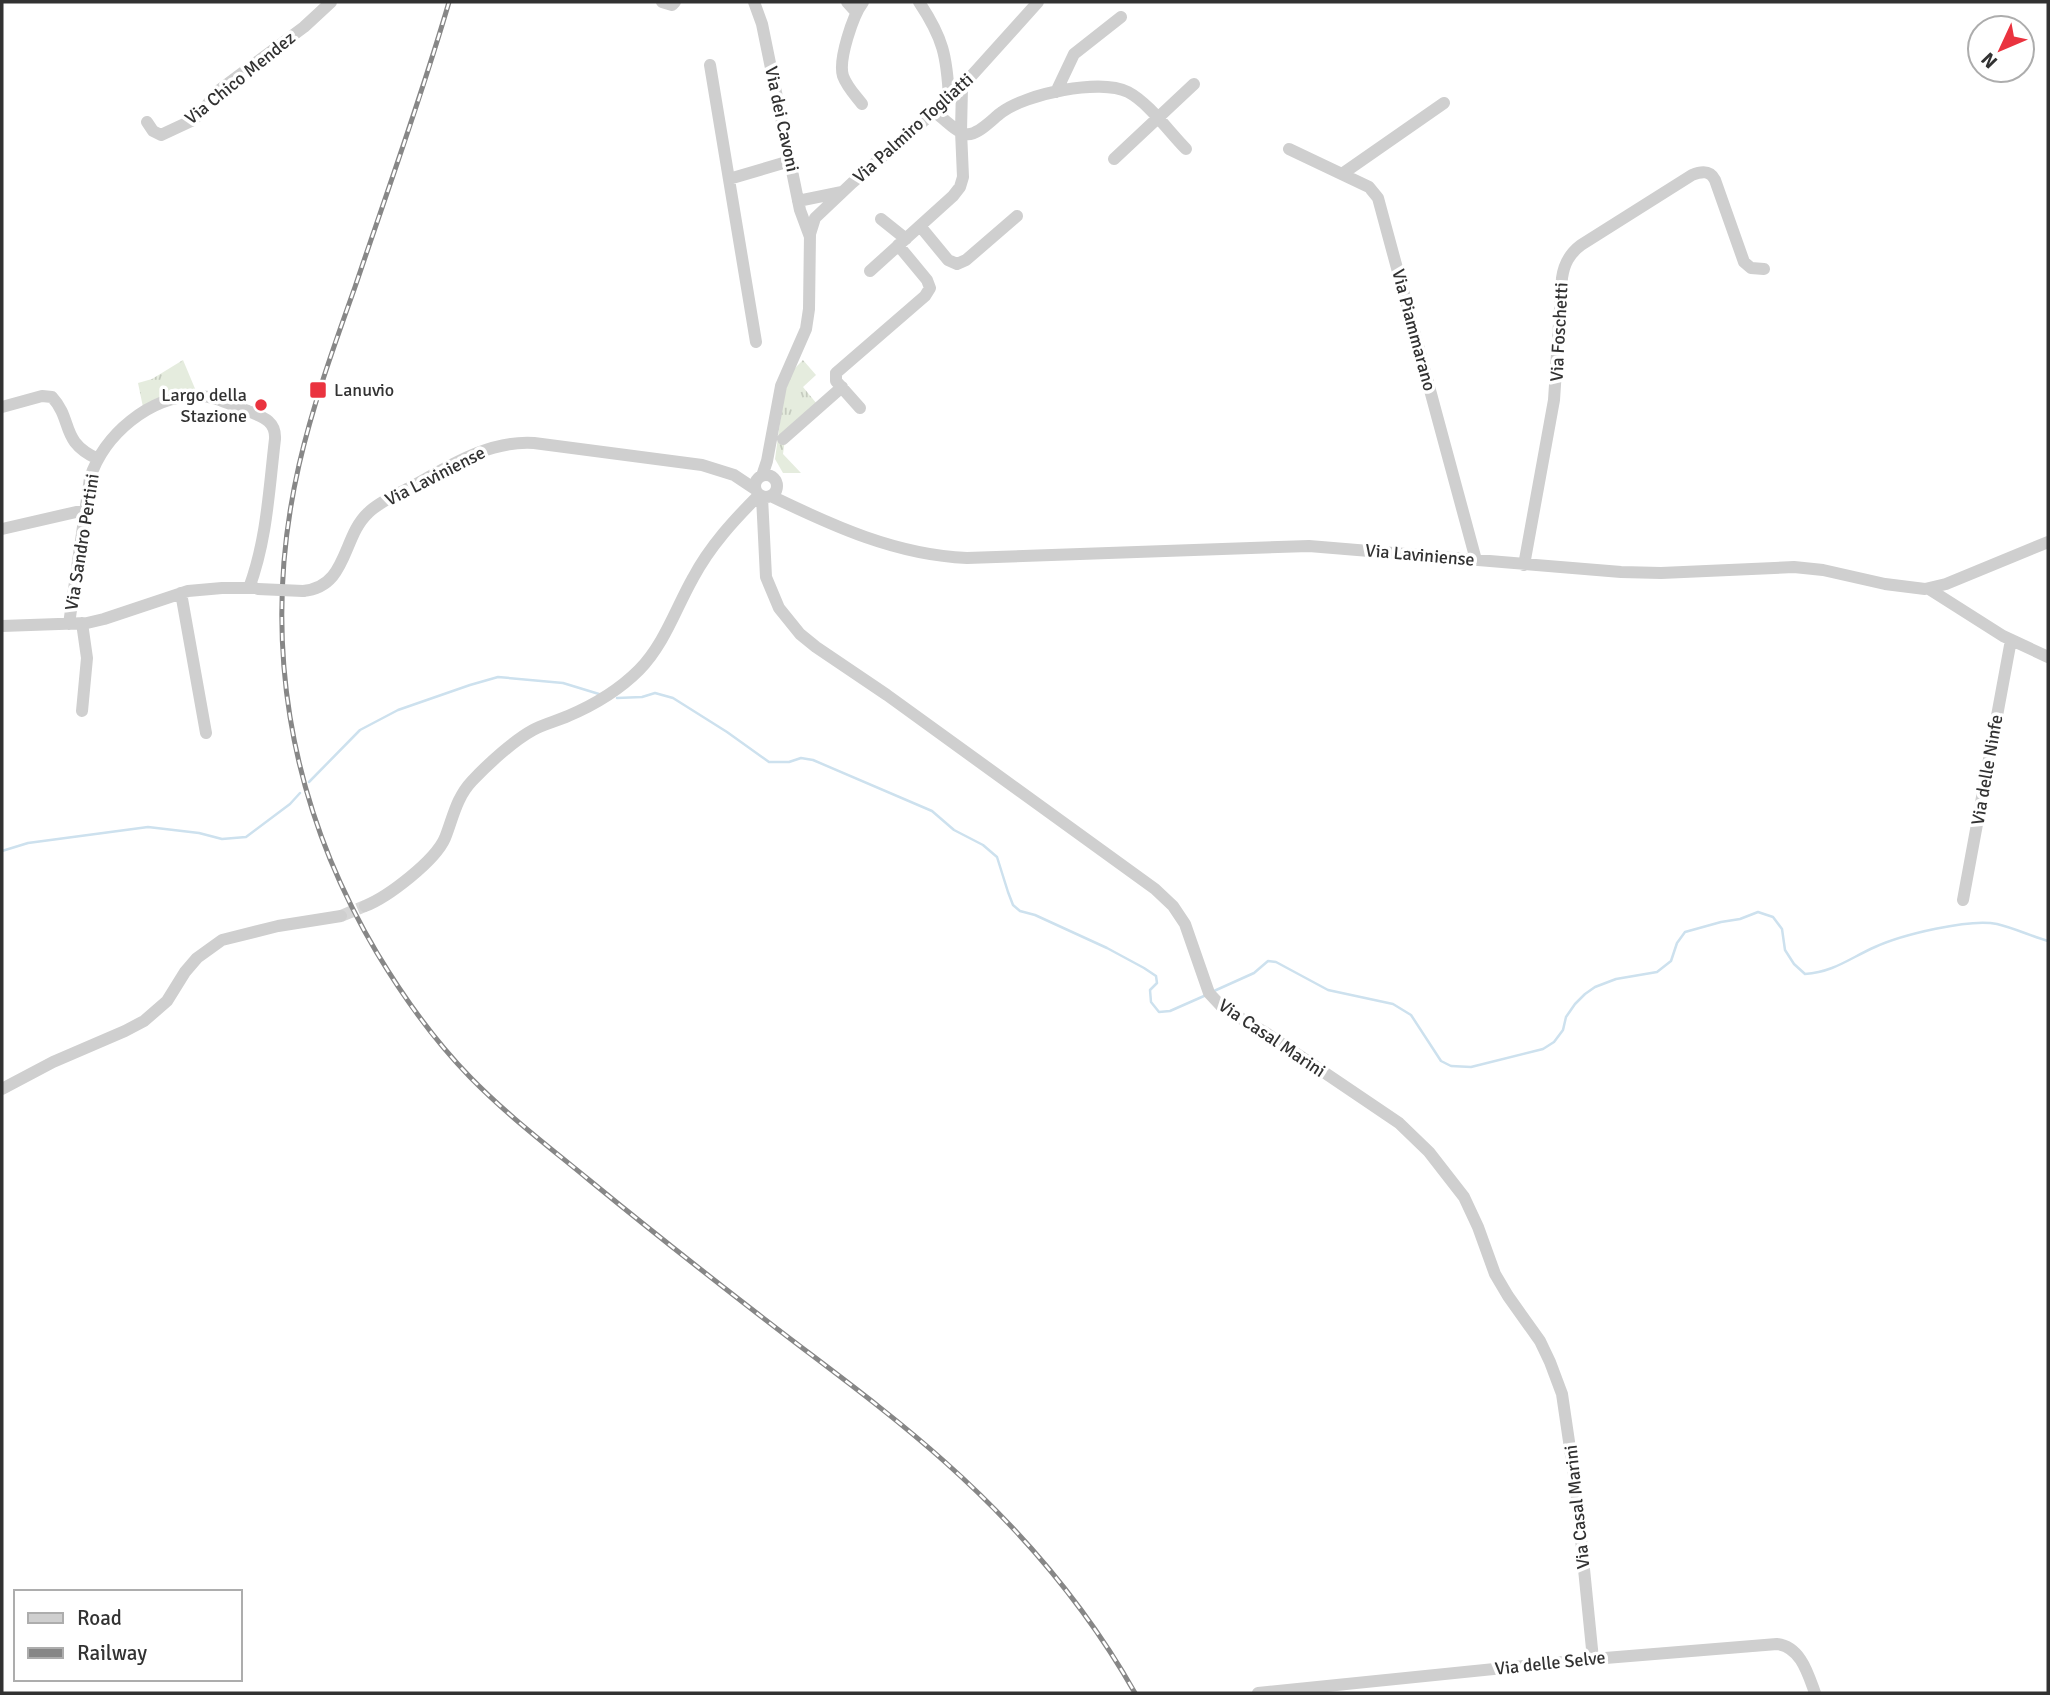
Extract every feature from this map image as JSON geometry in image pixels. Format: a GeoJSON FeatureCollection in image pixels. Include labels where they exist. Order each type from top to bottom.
{"type":"FeatureCollection","features":[{"type":"Feature","properties":{"kind":"street","name":"Via Chico Mendez"},"geometry":{"type":"LineString","coordinates":[[147,122],[153,131],[161,135],[193,120],[218,91],[304,27],[331,2]]}},
{"type":"Feature","properties":{"kind":"street","name":"Via dei Cavoni"},"geometry":{"type":"LineString","coordinates":[[754,2],[762,24],[798,201],[810,237]]}},
{"type":"Feature","properties":{"kind":"street"},"geometry":{"type":"LineString","coordinates":[[847,2],[860,7],[842,68],[848,87],[862,103]]}},
{"type":"Feature","properties":{"kind":"street"},"geometry":{"type":"LineString","coordinates":[[919,2],[936,29],[943,47],[950,99]]}},
{"type":"Feature","properties":{"kind":"street","name":"Via Palmiro Togliatti"},"geometry":{"type":"LineString","coordinates":[[764,487],[780,391],[808,322],[810,237],[816,217],[950,99],[1038,2]]}},
{"type":"Feature","properties":{"kind":"street"},"geometry":{"type":"LineString","coordinates":[[1056,92],[1074,54],[1121,17]]}},
{"type":"Feature","properties":{"kind":"street"},"geometry":{"type":"LineString","coordinates":[[710,65],[756,342]]}},
{"type":"Feature","properties":{"kind":"street"},"geometry":{"type":"LineString","coordinates":[[1114,159],[1194,84]]}},
{"type":"Feature","properties":{"kind":"street"},"geometry":{"type":"LineString","coordinates":[[870,271],[960,187],[963,177],[962,87]]}},
{"type":"Feature","properties":{"kind":"street"},"geometry":{"type":"LineString","coordinates":[[935,112],[961,131],[973,134],[1011,106],[1056,92],[1096,87],[1120,89],[1139,100],[1186,149]]}},
{"type":"Feature","properties":{"kind":"street"},"geometry":{"type":"LineString","coordinates":[[1342,174],[1444,103]]}},
{"type":"Feature","properties":{"kind":"street","name":"Via Piammarano"},"geometry":{"type":"LineString","coordinates":[[1289,149],[1368,187],[1379,201],[1476,560]]}},
{"type":"Feature","properties":{"kind":"street"},"geometry":{"type":"LineString","coordinates":[[729,179],[790,162]]}},
{"type":"Feature","properties":{"kind":"street","name":"Via Foschetti"},"geometry":{"type":"LineString","coordinates":[[1524,565],[1554,405],[1562,278],[1569,257],[1581,245],[1692,175],[1706,172],[1715,180],[1744,262],[1751,268],[1764,269]]}},
{"type":"Feature","properties":{"kind":"street","name":"Via Palmiro Togliatti"},"geometry":{"type":"LineString","coordinates":[[798,201],[842,192]]}},
{"type":"Feature","properties":{"kind":"street"},"geometry":{"type":"LineString","coordinates":[[920,226],[948,260],[957,264],[966,260],[1017,216]]}},
{"type":"Feature","properties":{"kind":"street"},"geometry":{"type":"LineString","coordinates":[[860,408],[836,379],[839,369],[929,291],[929,282],[902,242],[881,219]]}},
{"type":"Feature","properties":{"kind":"street"},"geometry":{"type":"LineString","coordinates":[[783,439],[842,387]]}},
{"type":"Feature","properties":{"kind":"street"},"geometry":{"type":"LineString","coordinates":[[2,407],[43,396],[52,397],[76,445],[83,452],[98,459]]}},
{"type":"Feature","properties":{"kind":"street","name":"Via Sandro Pertini"},"geometry":{"type":"LineString","coordinates":[[69,624],[90,478],[98,459],[112,440],[145,410],[163,401],[181,397],[204,396],[269,421],[275,428],[263,539],[253,588]]}},
{"type":"Feature","properties":{"kind":"street","name":"Via Laviniense"},"geometry":{"type":"LineString","coordinates":[[253,588],[303,591],[318,588],[334,575],[358,526],[370,510],[462,460],[503,444],[534,443],[708,466],[764,487],[790,505],[830,525],[883,543],[959,558],[1309,546],[1640,573],[1804,568],[1894,586],[1929,589],[2048,542]]}},
{"type":"Feature","properties":{"kind":"street"},"geometry":{"type":"LineString","coordinates":[[365,906],[393,891],[438,851],[466,787],[516,742],[538,727],[571,715],[605,697],[642,667],[654,652],[707,555],[764,487]]}},
{"type":"Feature","properties":{"kind":"street","name":"Via Casal Marini"},"geometry":{"type":"LineString","coordinates":[[764,487],[764,563],[767,581],[779,608],[800,634],[1155,888],[1185,924],[1214,1000],[1266,1032],[1393,1119],[1429,1152],[1455,1185],[1474,1217],[1495,1274],[1540,1341],[1560,1388],[1575,1481],[1593,1659]]}},
{"type":"Feature","properties":{"kind":"street"},"geometry":{"type":"LineString","coordinates":[[2,529],[85,510]]}},
{"type":"Feature","properties":{"kind":"street"},"geometry":{"type":"LineString","coordinates":[[2,626],[82,623],[104,619],[181,593],[201,589],[253,588]]}},
{"type":"Feature","properties":{"kind":"street"},"geometry":{"type":"LineString","coordinates":[[1929,589],[2011,640],[2048,657]]}},
{"type":"Feature","properties":{"kind":"street"},"geometry":{"type":"LineString","coordinates":[[181,593],[206,733]]}},
{"type":"Feature","properties":{"kind":"street"},"geometry":{"type":"LineString","coordinates":[[82,623],[87,664],[82,711]]}},
{"type":"Feature","properties":{"kind":"street","name":"Via delle Ninfe"},"geometry":{"type":"LineString","coordinates":[[1964,900],[2011,640]]}},
{"type":"Feature","properties":{"kind":"street"},"geometry":{"type":"LineString","coordinates":[[2,1089],[58,1059],[120,1034],[144,1021],[167,1001],[184,972],[197,958],[222,940],[278,926],[341,916]]}},
{"type":"Feature","properties":{"kind":"street","name":"Via delle Selve"},"geometry":{"type":"LineString","coordinates":[[1258,1693],[1593,1659],[1783,1645],[1794,1651],[1801,1661],[1815,1693]]}},
{"type":"Feature","properties":{"kind":"green space"},"geometry":{"type":"Polygon","coordinates":[[[183,360],[196,391],[143,407],[138,383],[152,379],[183,360]]]}},
{"type":"Feature","properties":{"kind":"green space"},"geometry":{"type":"Polygon","coordinates":[[[803,360],[816,375],[803,387],[817,404],[786,432],[783,454],[801,473],[783,473],[775,459],[784,393],[793,370],[803,360]]]}},
{"type":"Feature","properties":{"kind":"waterway"},"geometry":{"type":"LineString","coordinates":[[309,782],[360,730],[398,710],[470,685],[498,677],[563,683],[599,694]]}},
{"type":"Feature","properties":{"kind":"waterway"},"geometry":{"type":"LineString","coordinates":[[617,698],[642,697],[655,693],[673,698],[769,762],[789,762],[801,758],[813,760],[932,811],[954,830],[983,845],[997,857],[1013,905],[1020,911],[1035,915],[1107,948],[1156,976],[1157,983],[1150,990],[1151,1002],[1159,1012],[1170,1011],[1204,996]]}},
{"type":"Feature","properties":{"kind":"waterway"},"geometry":{"type":"LineString","coordinates":[[2,851],[28,843],[148,827],[199,833],[222,839],[246,837],[290,804],[300,793]]}},
{"type":"Feature","properties":{"kind":"waterway"},"geometry":{"type":"LineString","coordinates":[[1214,991],[1254,973],[1268,961],[1276,962],[1328,990],[1393,1004],[1411,1015],[1441,1061],[1451,1066],[1471,1067],[1543,1049],[1554,1042],[1563,1030],[1566,1017],[1575,1004],[1595,987],[1616,979],[1657,972],[1671,961],[1677,943],[1685,932],[1758,912],[1773,917],[1782,929],[1785,950],[1805,974],[1833,967],[1901,937],[1953,925],[1997,924],[2048,941]]}},
{"type":"Feature","properties":{"kind":"tunnel"},"geometry":{"type":"LineString","coordinates":[[341,916],[365,906]]}},
{"type":"Feature","properties":{"kind":"railway"},"geometry":{"type":"LineString","coordinates":[[449,2],[317,397],[299,465],[288,529],[282,592],[283,655],[290,717],[303,778],[322,838],[346,896],[387,970],[432,1033],[470,1077],[543,1142],[694,1264],[900,1423],[972,1487],[1025,1541],[1073,1599],[1135,1693]]}},
{"type":"Feature","properties":{"kind":"place","name":"Lanuvio"},"geometry":{"type":"Point","coordinates":[318,390]}},
{"type":"Feature","properties":{"kind":"place","name":"Largo della Stazione"},"geometry":{"type":"Point","coordinates":[261,405]}}]}
